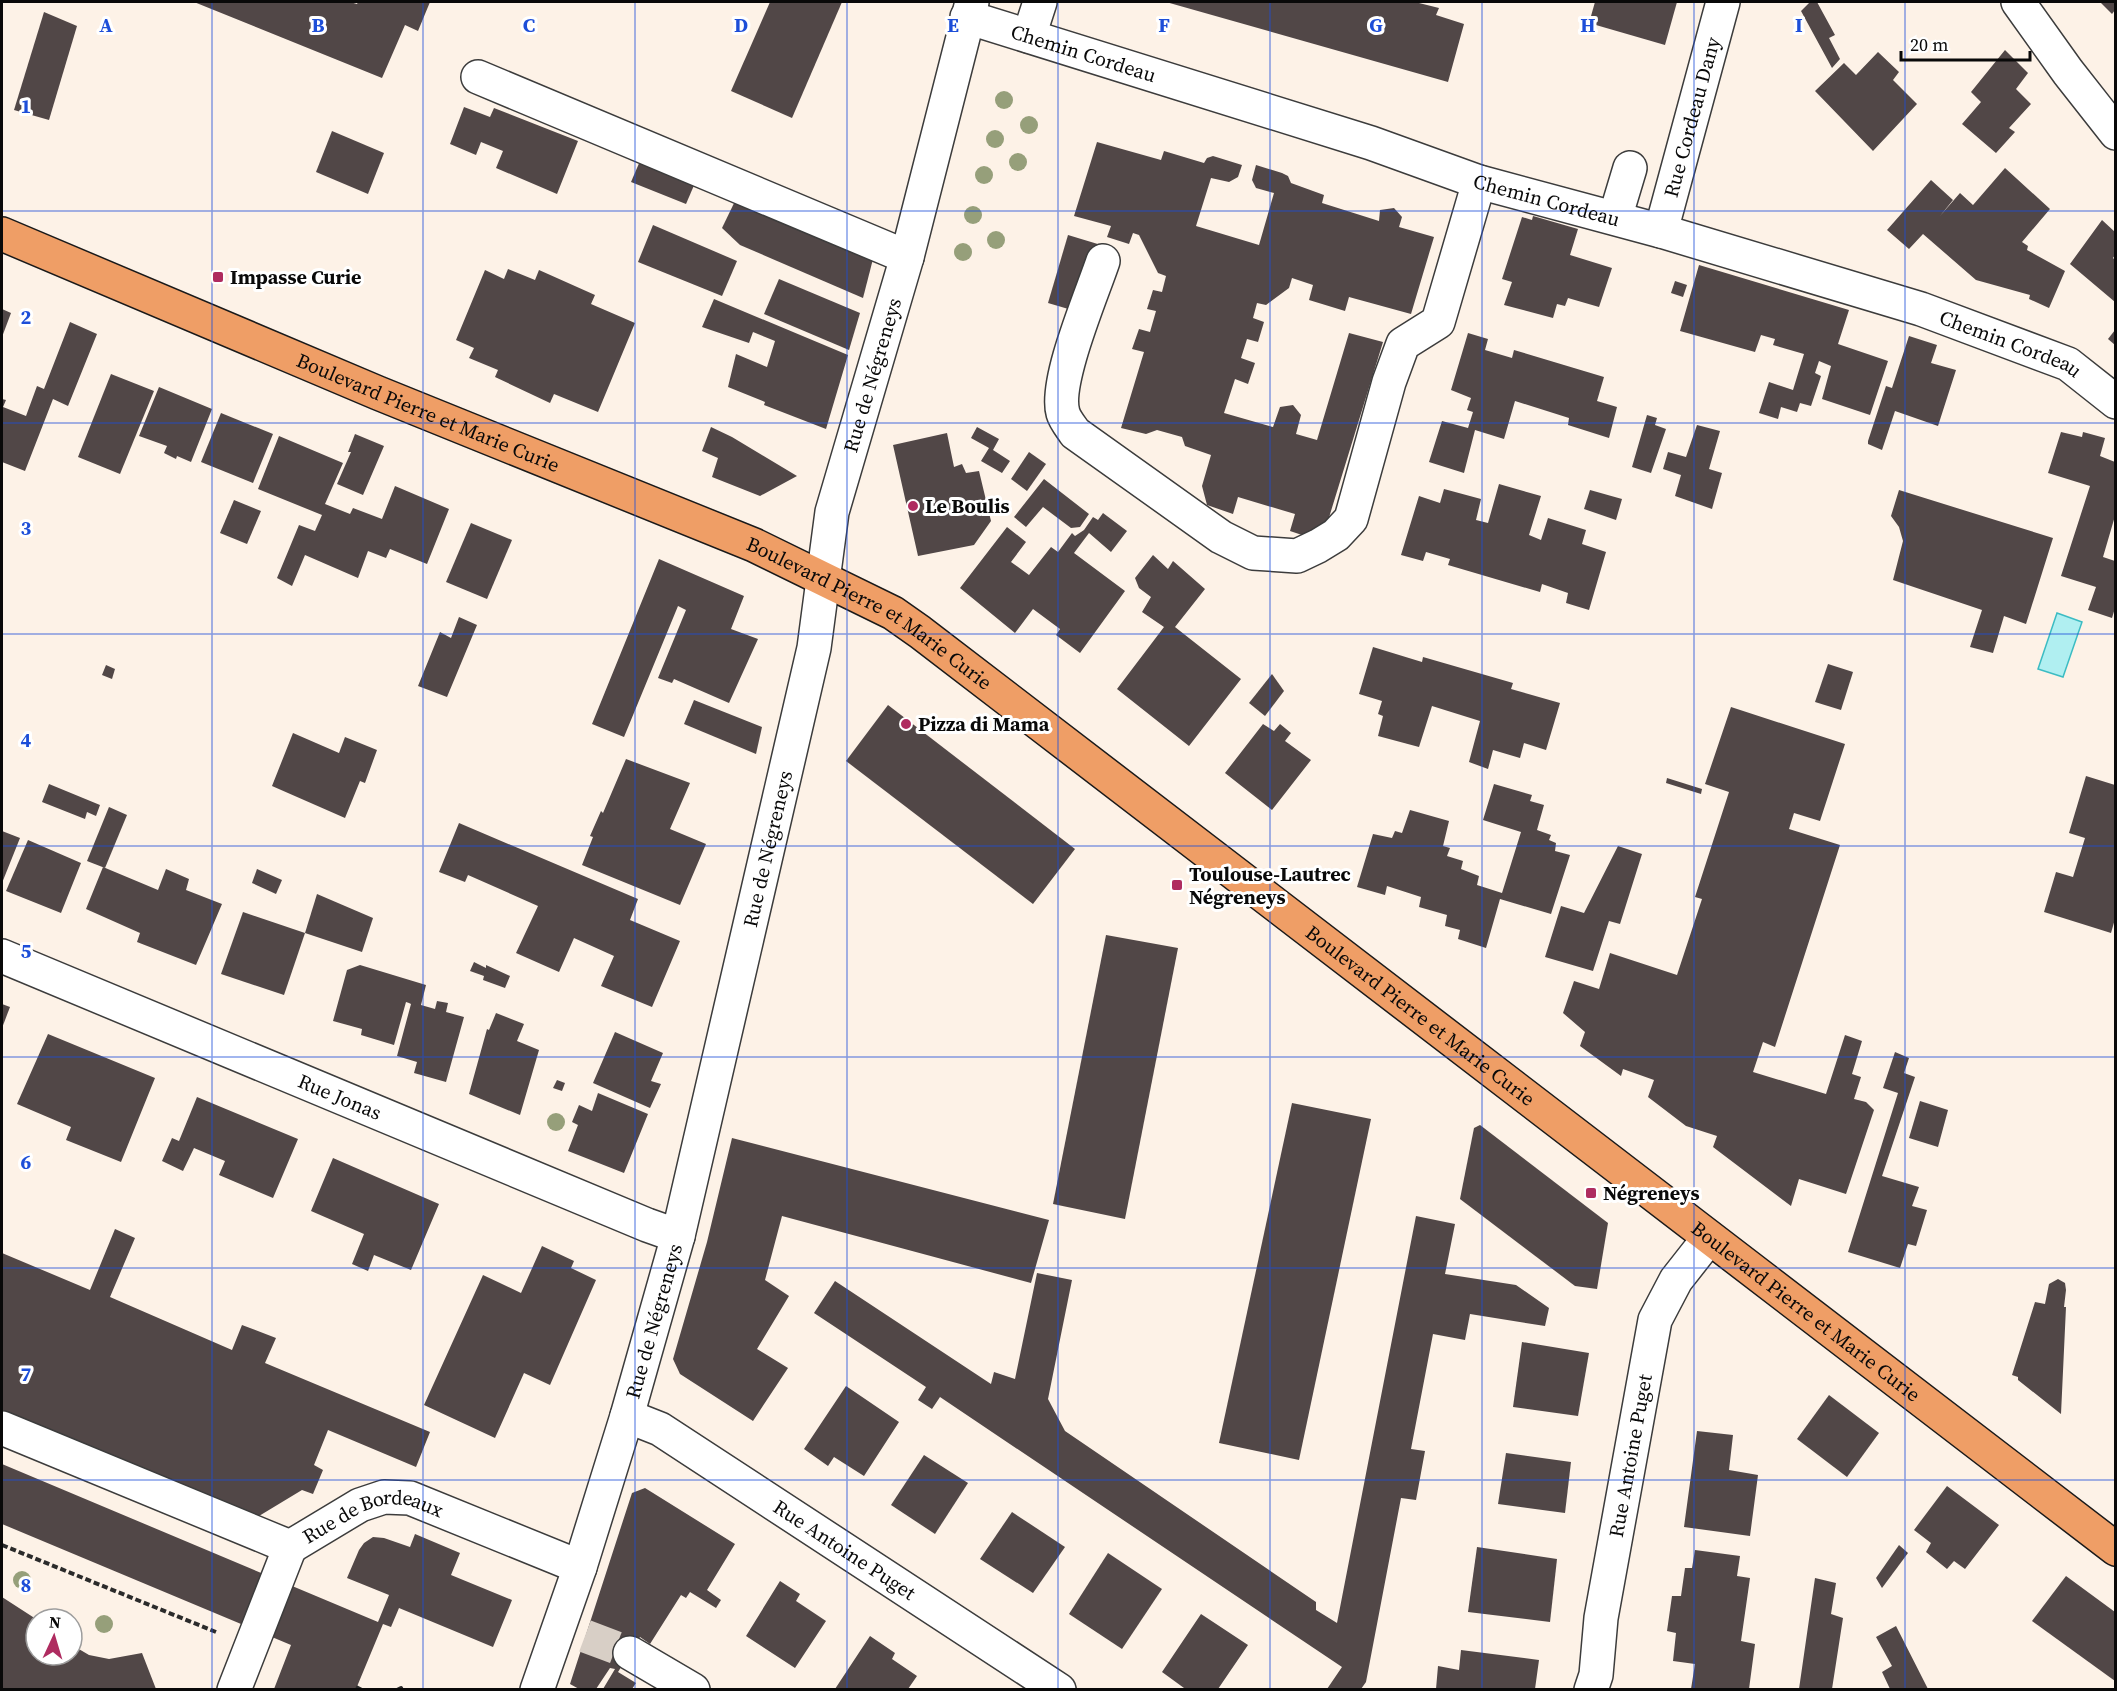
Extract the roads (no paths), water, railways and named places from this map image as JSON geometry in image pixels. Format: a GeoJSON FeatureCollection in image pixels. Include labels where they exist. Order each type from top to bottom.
{"type":"FeatureCollection","features":[{"type":"Feature","properties":{"kind":"main road","name":"Boulevard Pierre et Marie Curie"},"geometry":{"type":"LineString","coordinates":[[2,234],[389,397],[754,545],[893,613],[2115,1549]]}},
{"type":"Feature","properties":{"kind":"street"},"geometry":{"type":"LineString","coordinates":[[1029,36],[1040,2]]}},
{"type":"Feature","properties":{"kind":"street","name":"Rue Cordeau Dany"},"geometry":{"type":"LineString","coordinates":[[1661,231],[1723,2]]}},
{"type":"Feature","properties":{"kind":"street"},"geometry":{"type":"LineString","coordinates":[[2018,2],[2115,133]]}},
{"type":"Feature","properties":{"kind":"street","name":"Chemin Cordeau"},"geometry":{"type":"LineString","coordinates":[[969,9],[1029,36],[1371,143],[1479,182],[1661,231],[1921,309],[2068,364],[2115,402]]}},
{"type":"Feature","properties":{"kind":"street","name":"Rue de Négreneys"},"geometry":{"type":"LineString","coordinates":[[537,1689],[572,1631],[580,1567],[627,1416],[678,1236],[814,648],[832,512],[907,256],[969,9]]}},
{"type":"Feature","properties":{"kind":"street"},"geometry":{"type":"LineString","coordinates":[[478,77],[907,256]]}},
{"type":"Feature","properties":{"kind":"street"},"geometry":{"type":"LineString","coordinates":[[1614,218],[1630,168]]}},
{"type":"Feature","properties":{"kind":"street"},"geometry":{"type":"LineString","coordinates":[[1104,261],[1070,355],[1063,394],[1063,413],[1075,433],[1221,537],[1253,553],[1297,556],[1336,535],[1351,519],[1389,382],[1403,344],[1438,322],[1479,182]]}},
{"type":"Feature","properties":{"kind":"street","name":"Rue Jonas"},"geometry":{"type":"LineString","coordinates":[[2,956],[678,1236]]}},
{"type":"Feature","properties":{"kind":"street","name":"Rue Antoine Puget"},"geometry":{"type":"LineString","coordinates":[[1591,1689],[1596,1675],[1601,1618],[1655,1320],[1676,1280],[1709,1238]]}},
{"type":"Feature","properties":{"kind":"street","name":"Rue Antoine Puget"},"geometry":{"type":"LineString","coordinates":[[627,1416],[660,1429],[1059,1689]]}},
{"type":"Feature","properties":{"kind":"street","name":"Rue de Bordeaux"},"geometry":{"type":"LineString","coordinates":[[2,1428],[290,1547],[360,1504],[384,1497],[410,1498],[580,1567]]}},
{"type":"Feature","properties":{"kind":"street"},"geometry":{"type":"LineString","coordinates":[[234,1689],[290,1547]]}},
{"type":"Feature","properties":{"kind":"street"},"geometry":{"type":"LineString","coordinates":[[630,1653],[693,1689]]}},
{"type":"Feature","properties":{"kind":"water"},"geometry":{"type":"Polygon","coordinates":[[[2057,613],[2082,622],[2063,677],[2038,669],[2057,613]]]}},
{"type":"Feature","properties":{"kind":"tunnel"},"geometry":{"type":"LineString","coordinates":[[585,1636],[630,1653]]}},
{"type":"Feature","properties":{"kind":"place","name":"Impasse Curie"},"geometry":{"type":"Point","coordinates":[218,277]}},
{"type":"Feature","properties":{"kind":"place","name":"Le Boulis"},"geometry":{"type":"Point","coordinates":[913,506]}},
{"type":"Feature","properties":{"kind":"place","name":"Pizza di Mama"},"geometry":{"type":"Point","coordinates":[906,724]}},
{"type":"Feature","properties":{"kind":"place","name":"Toulouse-Lautrec Négreneys"},"geometry":{"type":"Point","coordinates":[1177,885]}},
{"type":"Feature","properties":{"kind":"place","name":"Négreneys"},"geometry":{"type":"Point","coordinates":[1591,1193]}}]}
